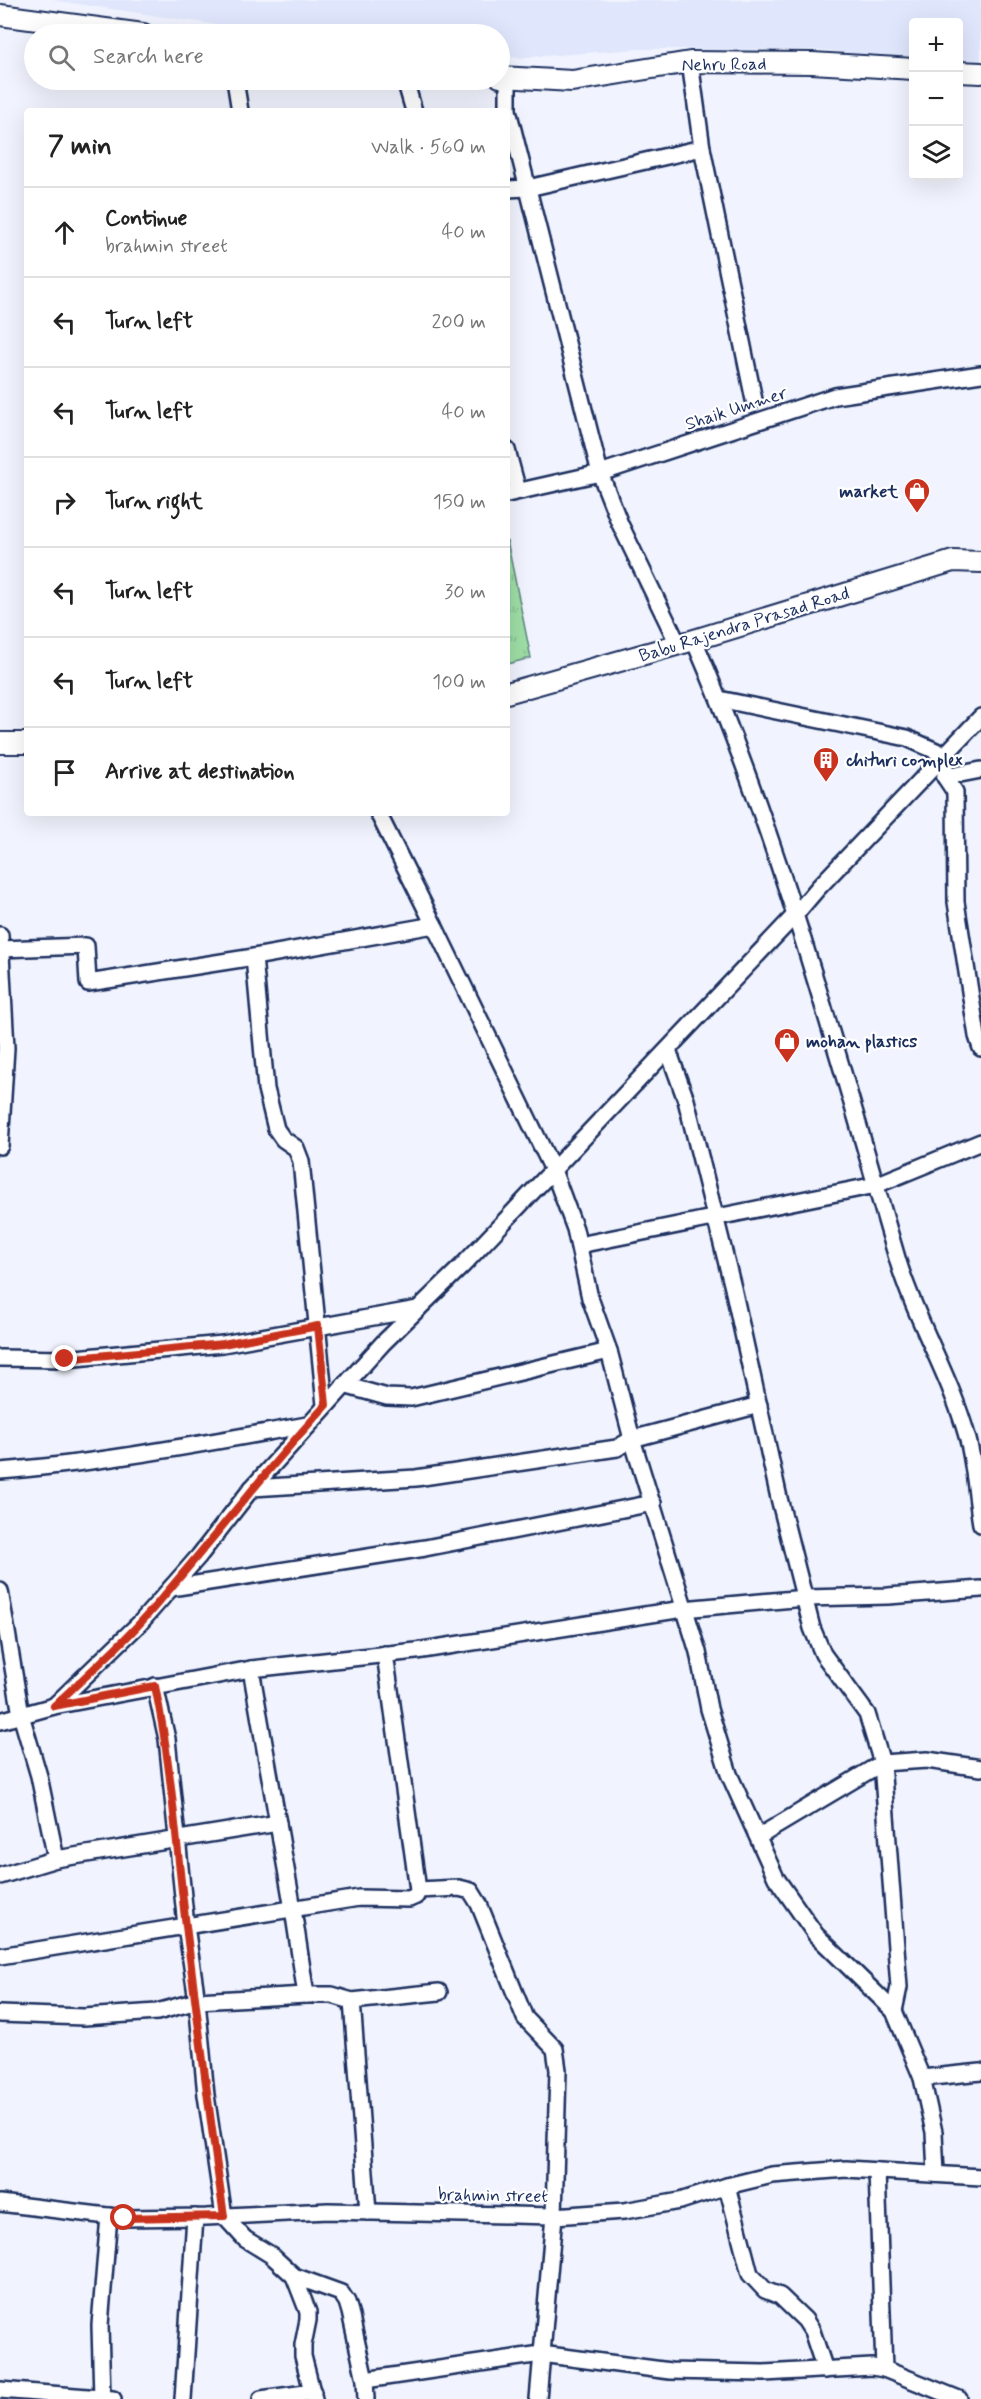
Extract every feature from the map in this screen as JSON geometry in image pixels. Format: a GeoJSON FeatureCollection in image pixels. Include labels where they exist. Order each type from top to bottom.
{"type":"FeatureCollection","features":[{"type":"Feature","properties":{"kind":"street"},"geometry":{"type":"LineString","coordinates":[[0,15],[68,24]]}},
{"type":"Feature","properties":{"kind":"street"},"geometry":{"type":"LineString","coordinates":[[690,62],[702,148],[754,400]]}},
{"type":"Feature","properties":{"kind":"street","name":"Nehru Road"},"geometry":{"type":"LineString","coordinates":[[510,77],[572,81],[690,62],[812,63],[909,69]]}},
{"type":"Feature","properties":{"kind":"street"},"geometry":{"type":"LineString","coordinates":[[963,72],[981,73]]}},
{"type":"Feature","properties":{"kind":"street"},"geometry":{"type":"LineString","coordinates":[[237,90],[240,108]]}},
{"type":"Feature","properties":{"kind":"street"},"geometry":{"type":"LineString","coordinates":[[408,90],[413,108]]}},
{"type":"Feature","properties":{"kind":"street"},"geometry":{"type":"LineString","coordinates":[[506,90],[508,108]]}},
{"type":"Feature","properties":{"kind":"street"},"geometry":{"type":"LineString","coordinates":[[510,118],[600,473],[620,524],[719,699],[753,788],[795,915],[898,1262],[974,1435],[981,1524]]}},
{"type":"Feature","properties":{"kind":"street"},"geometry":{"type":"LineString","coordinates":[[510,189],[528,188],[702,148]]}},
{"type":"Feature","properties":{"kind":"street","name":"Shaik Ummer"},"geometry":{"type":"LineString","coordinates":[[513,493],[600,473],[836,396],[981,374]]}},
{"type":"Feature","properties":{"kind":"street"},"geometry":{"type":"LineString","coordinates":[[510,472],[513,493]]}},
{"type":"Feature","properties":{"kind":"street","name":"Babu Rajendra Prasad Road"},"geometry":{"type":"LineString","coordinates":[[510,692],[686,642],[953,561],[981,562]]}},
{"type":"Feature","properties":{"kind":"street"},"geometry":{"type":"LineString","coordinates":[[719,699],[907,738],[945,755]]}},
{"type":"Feature","properties":{"kind":"street"},"geometry":{"type":"LineString","coordinates":[[54,1706],[140,1623],[252,1488],[344,1385],[462,1266],[668,1050],[981,717]]}},
{"type":"Feature","properties":{"kind":"street"},"geometry":{"type":"LineString","coordinates":[[0,743],[24,743]]}},
{"type":"Feature","properties":{"kind":"street"},"geometry":{"type":"LineString","coordinates":[[945,755],[945,777],[955,792],[956,902],[977,1036],[981,1048]]}},
{"type":"Feature","properties":{"kind":"street"},"geometry":{"type":"LineString","coordinates":[[945,777],[981,770]]}},
{"type":"Feature","properties":{"kind":"street"},"geometry":{"type":"LineString","coordinates":[[380,816],[553,1170],[579,1245],[591,1298],[609,1351],[632,1439],[698,1652],[709,1709],[729,1774],[776,1878],[816,1935],[894,2011],[922,2078],[934,2132],[936,2174]]}},
{"type":"Feature","properties":{"kind":"street"},"geometry":{"type":"LineString","coordinates":[[0,1146],[2,1081],[6,1048],[1,944],[86,946],[88,983],[254,957],[434,925]]}},
{"type":"Feature","properties":{"kind":"street"},"geometry":{"type":"LineString","coordinates":[[254,957],[266,1089],[276,1129],[296,1148],[301,1161],[326,1405]]}},
{"type":"Feature","properties":{"kind":"street"},"geometry":{"type":"LineString","coordinates":[[668,1050],[686,1100],[812,1628],[824,1654],[867,1714],[882,1763],[899,1987],[894,2011]]}},
{"type":"Feature","properties":{"kind":"street"},"geometry":{"type":"LineString","coordinates":[[579,1245],[876,1185],[981,1142]]}},
{"type":"Feature","properties":{"kind":"street"},"geometry":{"type":"LineString","coordinates":[[0,1358],[65,1359],[223,1344],[418,1309]]}},
{"type":"Feature","properties":{"kind":"street"},"geometry":{"type":"LineString","coordinates":[[344,1385],[387,1397],[411,1398],[609,1351]]}},
{"type":"Feature","properties":{"kind":"street"},"geometry":{"type":"LineString","coordinates":[[252,1488],[416,1478],[617,1448],[632,1439],[759,1405]]}},
{"type":"Feature","properties":{"kind":"street"},"geometry":{"type":"LineString","coordinates":[[0,1471],[53,1467],[135,1455],[307,1425]]}},
{"type":"Feature","properties":{"kind":"street"},"geometry":{"type":"LineString","coordinates":[[171,1588],[425,1548],[653,1503]]}},
{"type":"Feature","properties":{"kind":"street"},"geometry":{"type":"LineString","coordinates":[[0,1721],[54,1706],[251,1669],[385,1654],[683,1609],[805,1598],[888,1596],[981,1589]]}},
{"type":"Feature","properties":{"kind":"street"},"geometry":{"type":"LineString","coordinates":[[0,1593],[21,1715],[39,1776],[56,1859]]}},
{"type":"Feature","properties":{"kind":"street"},"geometry":{"type":"LineString","coordinates":[[0,1956],[359,1898],[409,1899],[416,1896],[418,1890],[385,1654]]}},
{"type":"Feature","properties":{"kind":"street"},"geometry":{"type":"LineString","coordinates":[[251,1669],[294,1909],[306,1995]]}},
{"type":"Feature","properties":{"kind":"street"},"geometry":{"type":"LineString","coordinates":[[155,1686],[166,1739],[206,2095],[224,2216],[245,2240],[271,2255],[294,2276],[340,2293],[347,2302],[365,2380],[366,2399]]}},
{"type":"Feature","properties":{"kind":"street"},"geometry":{"type":"LineString","coordinates":[[758,1837],[882,1763],[927,1760],[981,1768]]}},
{"type":"Feature","properties":{"kind":"street"},"geometry":{"type":"LineString","coordinates":[[0,1876],[56,1859],[278,1823]]}},
{"type":"Feature","properties":{"kind":"street"},"geometry":{"type":"LineString","coordinates":[[418,1890],[459,1888],[471,1891],[479,1904],[525,2018],[555,2049],[558,2070],[554,2216],[538,2399]]}},
{"type":"Feature","properties":{"kind":"street"},"geometry":{"type":"LineString","coordinates":[[0,2014],[84,2016],[157,2013],[197,2001],[306,1995],[332,1995],[352,2001],[439,1992]]}},
{"type":"Feature","properties":{"kind":"street"},"geometry":{"type":"LineString","coordinates":[[352,2001],[368,2211]]}},
{"type":"Feature","properties":{"kind":"street"},"geometry":{"type":"LineString","coordinates":[[922,2078],[981,2072]]}},
{"type":"Feature","properties":{"kind":"street","name":"brahmin street"},"geometry":{"type":"LineString","coordinates":[[0,2203],[109,2216],[195,2217],[368,2211],[554,2216],[624,2211],[680,2201],[772,2175],[846,2169],[981,2177]]}},
{"type":"Feature","properties":{"kind":"street"},"geometry":{"type":"LineString","coordinates":[[877,2171],[884,2369]]}},
{"type":"Feature","properties":{"kind":"street"},"geometry":{"type":"LineString","coordinates":[[727,2186],[750,2274],[765,2290],[780,2296],[805,2320],[813,2331],[825,2370]]}},
{"type":"Feature","properties":{"kind":"street"},"geometry":{"type":"LineString","coordinates":[[0,2390],[107,2398],[100,2325],[109,2216]]}},
{"type":"Feature","properties":{"kind":"street"},"geometry":{"type":"LineString","coordinates":[[183,2399],[195,2217]]}},
{"type":"Feature","properties":{"kind":"street"},"geometry":{"type":"LineString","coordinates":[[261,2399],[314,2395],[303,2345],[308,2312],[294,2276]]}},
{"type":"Feature","properties":{"kind":"street"},"geometry":{"type":"LineString","coordinates":[[365,2380],[541,2354],[670,2371],[764,2373],[872,2367],[884,2369],[959,2399]]}},
{"type":"Feature","properties":{"kind":"shaded area"},"geometry":{"type":"Polygon","coordinates":[[[51,0],[981,0],[981,67],[963,65],[963,18],[909,18],[909,60],[824,50],[639,49],[518,58],[510,57],[510,24],[211,24],[51,0]]]}},
{"type":"Feature","properties":{"kind":"green space"},"geometry":{"type":"Polygon","coordinates":[[[510,555],[531,658],[510,663],[510,555]]]}},
{"type":"Feature","properties":{"kind":"place","name":"market"},"geometry":{"type":"Point","coordinates":[917,514]}},
{"type":"Feature","properties":{"kind":"place","name":"chituri complex"},"geometry":{"type":"Point","coordinates":[826,783]}},
{"type":"Feature","properties":{"kind":"place","name":"mohan plastics"},"geometry":{"type":"Point","coordinates":[787,1064]}},
{"type":"Feature","properties":{"kind":"route"},"geometry":{"type":"LineString","coordinates":[[65,1359],[223,1344],[318,1326],[326,1405],[252,1488],[199,1556],[140,1623],[54,1706],[155,1686],[166,1739],[206,2095],[224,2216],[124,2218]]}}]}
